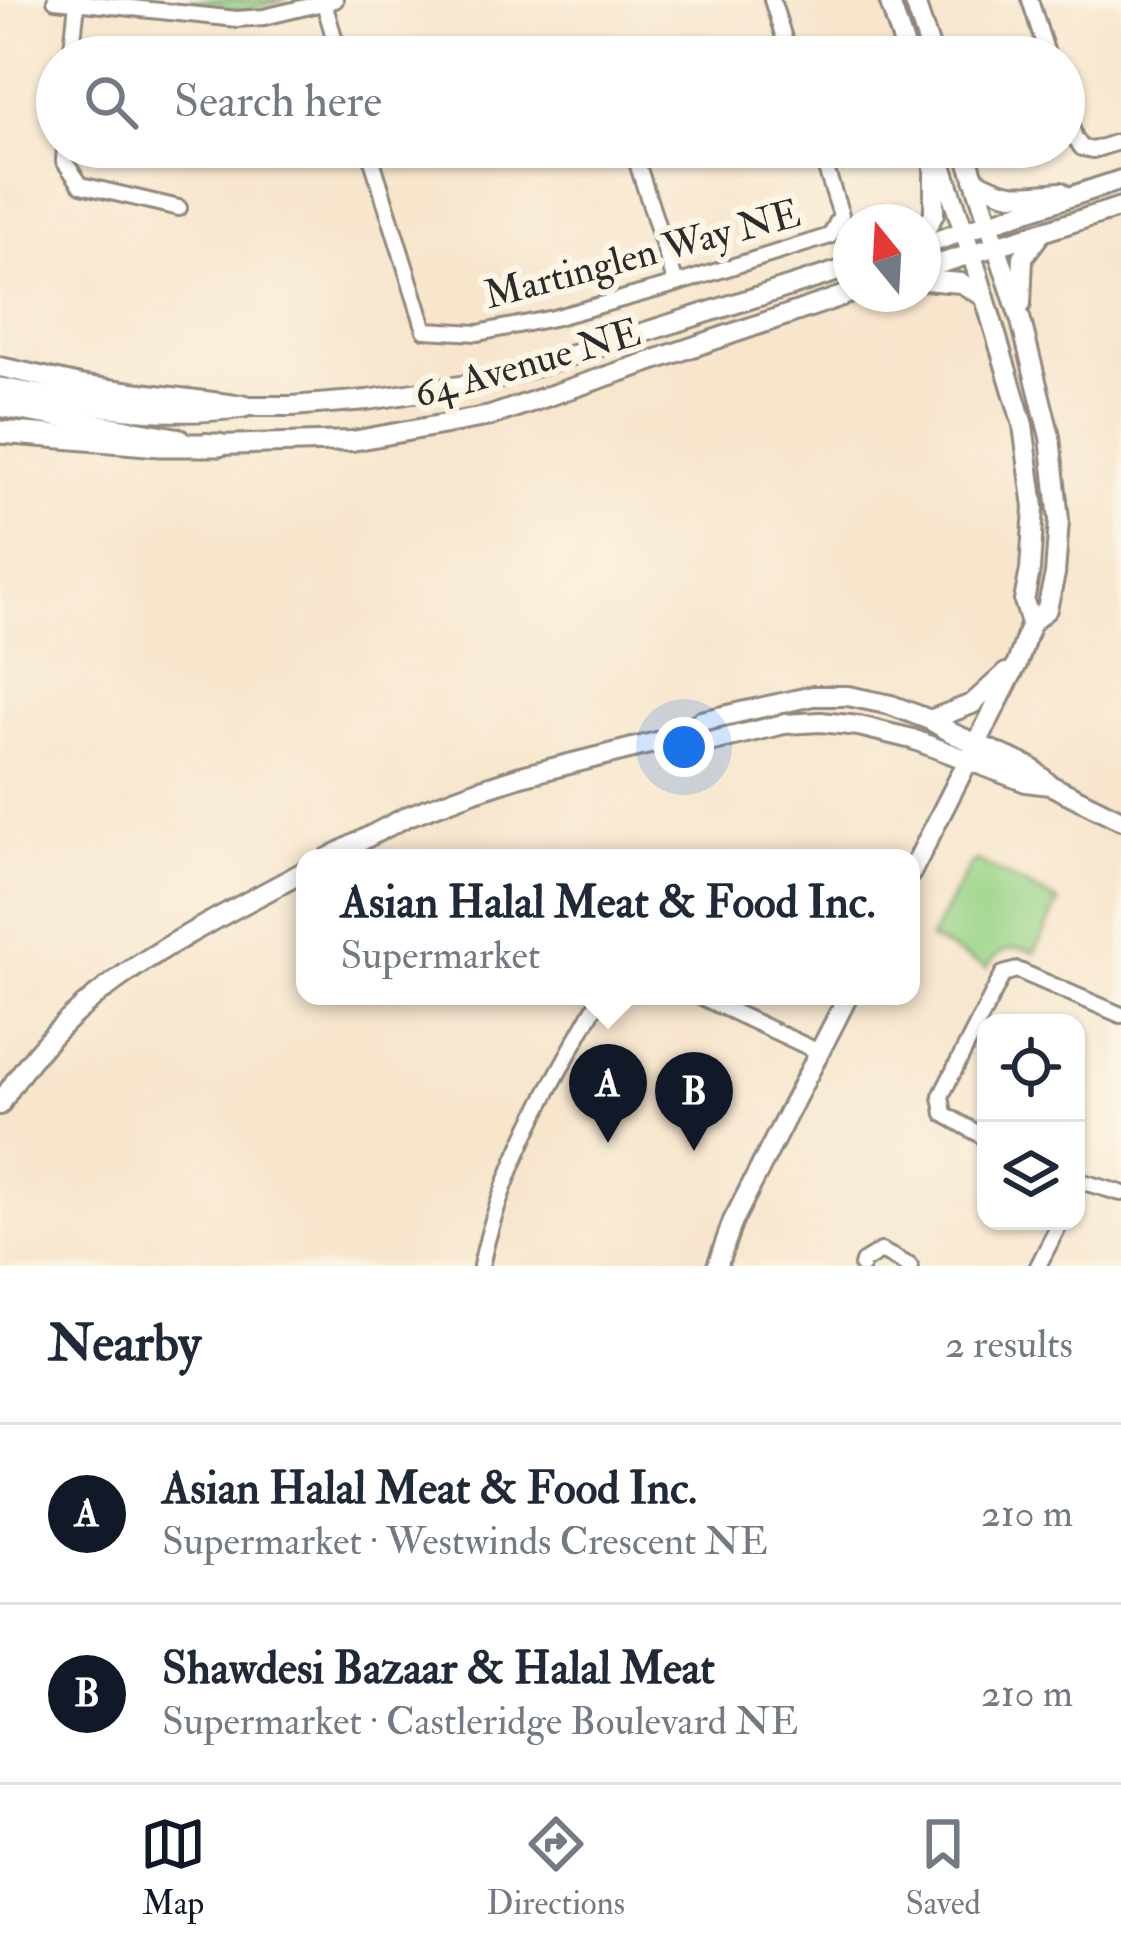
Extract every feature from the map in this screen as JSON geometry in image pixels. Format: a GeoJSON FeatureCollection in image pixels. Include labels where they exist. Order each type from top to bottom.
{"type":"FeatureCollection","features":[{"type":"Feature","properties":{"kind":"main road"},"geometry":{"type":"LineString","coordinates":[[0,389],[146,410],[203,412],[244,406]]}},
{"type":"Feature","properties":{"kind":"main road"},"geometry":{"type":"LineString","coordinates":[[0,431],[219,446]]}},
{"type":"Feature","properties":{"kind":"street"},"geometry":{"type":"LineString","coordinates":[[55,0],[171,7],[237,19],[327,1],[335,36]]}},
{"type":"Feature","properties":{"kind":"street"},"geometry":{"type":"LineString","coordinates":[[772,0],[783,36]]}},
{"type":"Feature","properties":{"kind":"street"},"geometry":{"type":"LineString","coordinates":[[890,0],[901,36]]}},
{"type":"Feature","properties":{"kind":"street"},"geometry":{"type":"LineString","coordinates":[[914,0],[926,36]]}},
{"type":"Feature","properties":{"kind":"street"},"geometry":{"type":"LineString","coordinates":[[1030,0],[1041,36]]}},
{"type":"Feature","properties":{"kind":"street"},"geometry":{"type":"LineString","coordinates":[[73,36],[76,3]]}},
{"type":"Feature","properties":{"kind":"street"},"geometry":{"type":"LineString","coordinates":[[1085,148],[1121,140]]}},
{"type":"Feature","properties":{"kind":"street"},"geometry":{"type":"LineString","coordinates":[[69,168],[82,185],[179,208]]}},
{"type":"Feature","properties":{"kind":"street","name":"Martinglen Way NE"},"geometry":{"type":"LineString","coordinates":[[375,168],[425,330],[478,333],[554,318],[830,236],[842,215],[826,168]]}},
{"type":"Feature","properties":{"kind":"street"},"geometry":{"type":"LineString","coordinates":[[639,168],[676,284]]}},
{"type":"Feature","properties":{"kind":"street"},"geometry":{"type":"LineString","coordinates":[[935,168],[935,204]]}},
{"type":"Feature","properties":{"kind":"street"},"geometry":{"type":"LineString","coordinates":[[941,168],[1023,425],[1034,507],[1024,602],[1031,623]]}},
{"type":"Feature","properties":{"kind":"street"},"geometry":{"type":"LineString","coordinates":[[920,856],[1017,664],[1031,623],[1047,609],[1059,520],[1050,437],[1021,321],[971,168]]}},
{"type":"Feature","properties":{"kind":"street"},"geometry":{"type":"LineString","coordinates":[[974,178],[999,193],[1018,195],[1090,190]]}},
{"type":"Feature","properties":{"kind":"street"},"geometry":{"type":"LineString","coordinates":[[941,239],[1121,180]]}},
{"type":"Feature","properties":{"kind":"street"},"geometry":{"type":"LineString","coordinates":[[941,263],[1121,207]]}},
{"type":"Feature","properties":{"kind":"street"},"geometry":{"type":"LineString","coordinates":[[1021,321],[1023,256],[1041,232]]}},
{"type":"Feature","properties":{"kind":"street","name":"64 Avenue NE"},"geometry":{"type":"LineString","coordinates":[[0,367],[85,386],[244,406],[367,400],[488,382],[833,273]]}},
{"type":"Feature","properties":{"kind":"street"},"geometry":{"type":"LineString","coordinates":[[941,282],[962,284],[985,297]]}},
{"type":"Feature","properties":{"kind":"street","name":"64 Avenue NE"},"geometry":{"type":"LineString","coordinates":[[0,407],[219,446],[352,441],[490,416],[833,299]]}},
{"type":"Feature","properties":{"kind":"street"},"geometry":{"type":"LineString","coordinates":[[931,720],[973,704],[1017,664]]}},
{"type":"Feature","properties":{"kind":"street"},"geometry":{"type":"LineString","coordinates":[[345,849],[408,816],[475,791],[669,739],[701,721],[813,695],[891,705],[931,720],[1030,767],[1050,784],[1121,820]]}},
{"type":"Feature","properties":{"kind":"street"},"geometry":{"type":"LineString","coordinates":[[669,739],[705,743],[784,724],[859,726],[913,740],[1026,782],[1050,784]]}},
{"type":"Feature","properties":{"kind":"street"},"geometry":{"type":"LineString","coordinates":[[0,1105],[54,1032],[117,977],[296,876]]}},
{"type":"Feature","properties":{"kind":"street"},"geometry":{"type":"LineString","coordinates":[[977,1133],[944,1114],[941,1096],[1003,974],[1017,970],[1121,1015]]}},
{"type":"Feature","properties":{"kind":"street"},"geometry":{"type":"LineString","coordinates":[[482,1266],[502,1187],[596,1005]]}},
{"type":"Feature","properties":{"kind":"street"},"geometry":{"type":"LineString","coordinates":[[718,1005],[819,1052]]}},
{"type":"Feature","properties":{"kind":"street"},"geometry":{"type":"LineString","coordinates":[[717,1266],[733,1221],[843,1005]]}},
{"type":"Feature","properties":{"kind":"street"},"geometry":{"type":"LineString","coordinates":[[1085,1186],[1121,1193]]}},
{"type":"Feature","properties":{"kind":"street"},"geometry":{"type":"LineString","coordinates":[[1038,1266],[1056,1230]]}},
{"type":"Feature","properties":{"kind":"street"},"geometry":{"type":"LineString","coordinates":[[862,1266],[881,1251],[910,1266]]}},
{"type":"Feature","properties":{"kind":"green space"},"geometry":{"type":"Polygon","coordinates":[[[189,0],[288,0],[243,11],[194,7],[189,0]]]}},
{"type":"Feature","properties":{"kind":"green space"},"geometry":{"type":"Polygon","coordinates":[[[977,861],[1059,902],[1035,952],[1007,950],[987,968],[930,939],[970,865],[977,861]]]}},
{"type":"Feature","properties":{"kind":"place","name":"Asian Halal Meat & Food Inc."},"geometry":{"type":"Point","coordinates":[608,1143]}},
{"type":"Feature","properties":{"kind":"place","name":"Shawdesi Bazaar & Halal Meat"},"geometry":{"type":"Point","coordinates":[694,1151]}}]}
